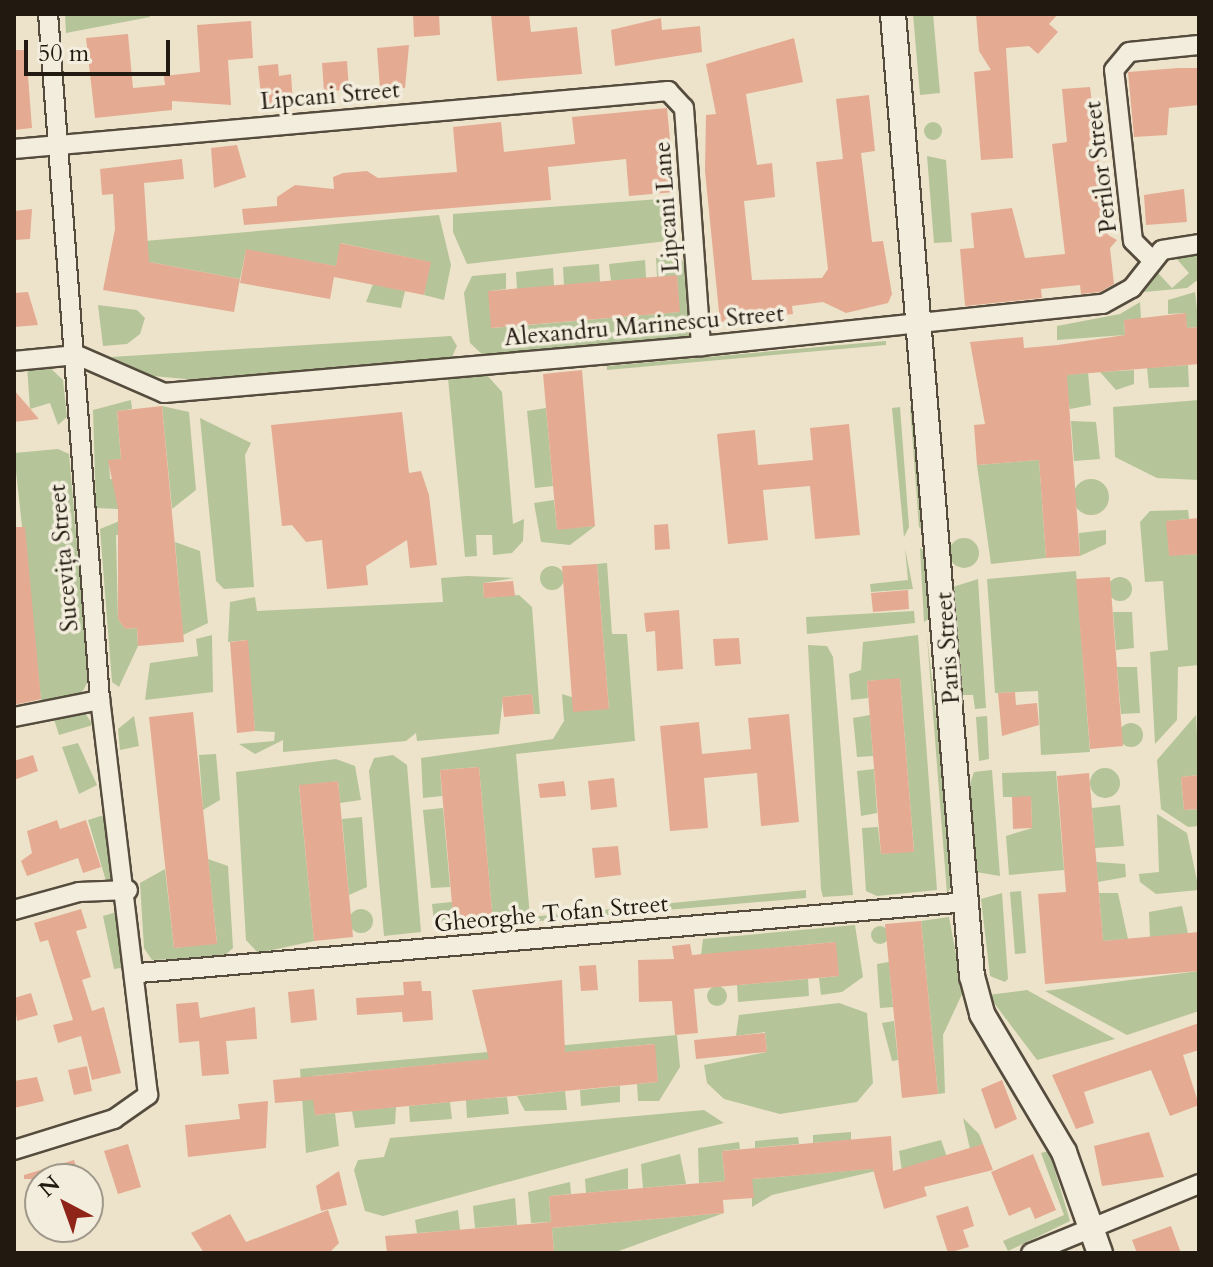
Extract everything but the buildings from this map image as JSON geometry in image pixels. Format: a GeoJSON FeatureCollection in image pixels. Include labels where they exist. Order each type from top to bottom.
{"type":"FeatureCollection","features":[{"type":"Feature","properties":{"kind":"street","name":"Sucevița Street"},"geometry":{"type":"LineString","coordinates":[[14,1150],[114,1119],[148,1095],[139,973],[100,700],[77,355],[48,14]]}},
{"type":"Feature","properties":{"kind":"street","name":"Paris Street"},"geometry":{"type":"LineString","coordinates":[[893,14],[922,321],[968,902],[982,1014],[1064,1152],[1100,1253]]}},
{"type":"Feature","properties":{"kind":"street","name":"Perilor Street"},"geometry":{"type":"LineString","coordinates":[[1153,261],[1133,241],[1117,60],[1129,52],[1199,45]]}},
{"type":"Feature","properties":{"kind":"street","name":"Lipcani Street"},"geometry":{"type":"LineString","coordinates":[[14,149],[651,91]]}},
{"type":"Feature","properties":{"kind":"street","name":"Lipcani Lane"},"geometry":{"type":"LineString","coordinates":[[651,91],[675,94],[684,108],[701,346]]}},
{"type":"Feature","properties":{"kind":"street","name":"Alexandru Marinescu Street"},"geometry":{"type":"LineString","coordinates":[[77,355],[164,393],[701,346],[1103,304],[1132,288],[1162,250],[1199,244]]}},
{"type":"Feature","properties":{"kind":"street"},"geometry":{"type":"LineString","coordinates":[[14,361],[77,355]]}},
{"type":"Feature","properties":{"kind":"street"},"geometry":{"type":"LineString","coordinates":[[14,717],[100,700]]}},
{"type":"Feature","properties":{"kind":"street"},"geometry":{"type":"LineString","coordinates":[[14,910],[79,892],[128,890]]}},
{"type":"Feature","properties":{"kind":"street","name":"Gheorghe Tofan Street"},"geometry":{"type":"LineString","coordinates":[[139,973],[968,902]]}},
{"type":"Feature","properties":{"kind":"street"},"geometry":{"type":"LineString","coordinates":[[1031,1253],[1199,1184]]}},
{"type":"Feature","properties":{"kind":"green space"},"geometry":{"type":"Polygon","coordinates":[[[65,14],[149,14],[150,17],[66,33],[65,14]]]}},
{"type":"Feature","properties":{"kind":"green space"},"geometry":{"type":"Polygon","coordinates":[[[913,14],[933,14],[940,93],[920,95],[913,14]]]}},
{"type":"Feature","properties":{"kind":"green space"},"geometry":{"type":"Polygon","coordinates":[[[933,122],[942,131],[933,140],[924,131],[933,122]]]}},
{"type":"Feature","properties":{"kind":"green space"},"geometry":{"type":"Polygon","coordinates":[[[927,156],[946,160],[952,242],[934,243],[927,156]]]}},
{"type":"Feature","properties":{"kind":"green space"},"geometry":{"type":"Polygon","coordinates":[[[674,198],[676,240],[467,264],[453,232],[453,214],[674,198]]]}},
{"type":"Feature","properties":{"kind":"green space"},"geometry":{"type":"Polygon","coordinates":[[[439,215],[451,265],[444,300],[424,295],[430,262],[341,243],[336,266],[246,250],[240,279],[144,261],[145,241],[439,215]]]}},
{"type":"Feature","properties":{"kind":"green space"},"geometry":{"type":"Polygon","coordinates":[[[1199,253],[1199,279],[1187,288],[1144,292],[1158,273],[1172,288],[1189,273],[1175,257],[1199,253]]]}},
{"type":"Feature","properties":{"kind":"green space"},"geometry":{"type":"Polygon","coordinates":[[[679,257],[689,268],[690,338],[484,356],[470,343],[464,293],[472,276],[506,273],[506,289],[489,291],[492,328],[679,312],[677,276],[657,277],[656,258],[679,257]]]}},
{"type":"Feature","properties":{"kind":"green space"},"geometry":{"type":"Polygon","coordinates":[[[645,260],[646,278],[611,281],[609,264],[645,260]]]}},
{"type":"Feature","properties":{"kind":"green space"},"geometry":{"type":"Polygon","coordinates":[[[599,264],[600,282],[564,285],[563,267],[599,264]]]}},
{"type":"Feature","properties":{"kind":"green space"},"geometry":{"type":"Polygon","coordinates":[[[553,268],[554,286],[517,289],[516,272],[553,268]]]}},
{"type":"Feature","properties":{"kind":"green space"},"geometry":{"type":"Polygon","coordinates":[[[373,284],[405,291],[401,308],[366,302],[373,284]]]}},
{"type":"Feature","properties":{"kind":"green space"},"geometry":{"type":"Polygon","coordinates":[[[1195,292],[1199,327],[1187,328],[1185,313],[1168,314],[1168,300],[1195,292]]]}},
{"type":"Feature","properties":{"kind":"green space"},"geometry":{"type":"Polygon","coordinates":[[[1140,302],[1141,319],[1124,320],[1125,335],[1057,340],[1057,326],[1120,314],[1140,302]]]}},
{"type":"Feature","properties":{"kind":"green space"},"geometry":{"type":"Polygon","coordinates":[[[98,305],[137,310],[145,318],[140,334],[127,344],[103,346],[98,305]]]}},
{"type":"Feature","properties":{"kind":"green space"},"geometry":{"type":"Polygon","coordinates":[[[451,336],[457,346],[451,359],[207,381],[153,376],[111,357],[451,336]]]}},
{"type":"Feature","properties":{"kind":"green space"},"geometry":{"type":"Polygon","coordinates":[[[886,341],[886,345],[607,370],[607,366],[886,341]]]}},
{"type":"Feature","properties":{"kind":"green space"},"geometry":{"type":"Polygon","coordinates":[[[46,364],[63,380],[67,417],[58,425],[50,403],[30,409],[27,366],[46,364]]]}},
{"type":"Feature","properties":{"kind":"green space"},"geometry":{"type":"Polygon","coordinates":[[[1188,365],[1189,387],[1149,388],[1147,368],[1188,365]]]}},
{"type":"Feature","properties":{"kind":"green space"},"geometry":{"type":"Polygon","coordinates":[[[1134,370],[1134,384],[1116,390],[1100,372],[1134,370]]]}},
{"type":"Feature","properties":{"kind":"green space"},"geometry":{"type":"Polygon","coordinates":[[[1088,373],[1091,405],[1070,409],[1060,375],[1088,373]]]}},
{"type":"Feature","properties":{"kind":"green space"},"geometry":{"type":"Polygon","coordinates":[[[486,374],[502,392],[513,524],[524,519],[523,541],[512,553],[493,555],[492,535],[476,535],[477,556],[465,557],[448,378],[486,374]]]}},
{"type":"Feature","properties":{"kind":"green space"},"geometry":{"type":"Polygon","coordinates":[[[131,400],[132,409],[117,411],[121,459],[109,461],[110,479],[123,478],[118,509],[96,508],[93,410],[131,400]]]}},
{"type":"Feature","properties":{"kind":"green space"},"geometry":{"type":"Polygon","coordinates":[[[1199,400],[1199,480],[1157,478],[1115,457],[1113,407],[1199,400]]]}},
{"type":"Feature","properties":{"kind":"green space"},"geometry":{"type":"Polygon","coordinates":[[[162,406],[189,412],[196,490],[172,509],[162,406]]]}},
{"type":"Feature","properties":{"kind":"green space"},"geometry":{"type":"Polygon","coordinates":[[[910,406],[914,406],[927,535],[919,527],[910,406]]]}},
{"type":"Feature","properties":{"kind":"green space"},"geometry":{"type":"Polygon","coordinates":[[[900,407],[909,527],[904,537],[892,408],[900,407]]]}},
{"type":"Feature","properties":{"kind":"green space"},"geometry":{"type":"Polygon","coordinates":[[[546,408],[553,486],[535,488],[527,411],[546,408]]]}},
{"type":"Feature","properties":{"kind":"green space"},"geometry":{"type":"Polygon","coordinates":[[[200,418],[251,443],[245,455],[254,587],[224,589],[216,581],[200,418]]]}},
{"type":"Feature","properties":{"kind":"green space"},"geometry":{"type":"Polygon","coordinates":[[[1071,421],[1096,422],[1100,459],[1074,461],[1071,421]]]}},
{"type":"Feature","properties":{"kind":"green space"},"geometry":{"type":"Polygon","coordinates":[[[58,449],[69,454],[89,680],[78,699],[42,709],[14,453],[58,449]]]}},
{"type":"Feature","properties":{"kind":"green space"},"geometry":{"type":"Polygon","coordinates":[[[1039,460],[1046,558],[991,564],[977,465],[1039,460]]]}},
{"type":"Feature","properties":{"kind":"green space"},"geometry":{"type":"Polygon","coordinates":[[[1091,479],[1104,484],[1109,497],[1104,510],[1091,515],[1078,510],[1073,497],[1078,484],[1091,479]]]}},
{"type":"Feature","properties":{"kind":"green space"},"geometry":{"type":"Polygon","coordinates":[[[554,500],[557,529],[595,526],[570,545],[541,542],[534,503],[554,500]]]}},
{"type":"Feature","properties":{"kind":"green space"},"geometry":{"type":"Polygon","coordinates":[[[1188,510],[1189,519],[1167,521],[1169,555],[1199,554],[1199,665],[1178,667],[1177,720],[1155,744],[1150,652],[1168,650],[1163,581],[1145,582],[1140,522],[1150,511],[1188,510]]]}},
{"type":"Feature","properties":{"kind":"green space"},"geometry":{"type":"Polygon","coordinates":[[[127,518],[128,534],[116,535],[118,619],[125,629],[137,628],[138,646],[119,687],[112,682],[100,529],[127,518]]]}},
{"type":"Feature","properties":{"kind":"green space"},"geometry":{"type":"Polygon","coordinates":[[[1106,530],[1106,544],[1080,556],[1079,533],[1106,530]]]}},
{"type":"Feature","properties":{"kind":"green space"},"geometry":{"type":"Polygon","coordinates":[[[964,538],[970,539],[978,547],[978,559],[970,567],[964,568],[958,567],[950,559],[949,553],[950,547],[958,539],[964,538]]]}},
{"type":"Feature","properties":{"kind":"green space"},"geometry":{"type":"Polygon","coordinates":[[[175,542],[200,551],[208,623],[183,635],[175,542]]]}},
{"type":"Feature","properties":{"kind":"green space"},"geometry":{"type":"Polygon","coordinates":[[[905,548],[913,589],[871,592],[870,584],[908,580],[905,548]]]}},
{"type":"Feature","properties":{"kind":"green space"},"geometry":{"type":"Polygon","coordinates":[[[920,548],[928,552],[931,617],[924,622],[920,548]]]}},
{"type":"Feature","properties":{"kind":"green space"},"geometry":{"type":"Polygon","coordinates":[[[607,563],[612,634],[627,634],[635,741],[516,754],[530,917],[806,890],[806,898],[435,930],[432,904],[452,902],[454,926],[493,922],[479,767],[440,770],[442,796],[423,798],[421,758],[553,739],[564,721],[562,694],[609,709],[597,564],[607,563]]]}},
{"type":"Feature","properties":{"kind":"green space"},"geometry":{"type":"Polygon","coordinates":[[[547,566],[557,566],[564,573],[564,583],[557,590],[547,590],[540,583],[540,573],[547,566]]]}},
{"type":"Feature","properties":{"kind":"green space"},"geometry":{"type":"Polygon","coordinates":[[[1076,571],[1090,752],[1041,755],[1038,691],[995,693],[987,579],[1076,571]]]}},
{"type":"Feature","properties":{"kind":"green space"},"geometry":{"type":"Polygon","coordinates":[[[1120,577],[1128,581],[1132,589],[1128,597],[1120,601],[1112,597],[1108,589],[1112,581],[1120,577]]]}},
{"type":"Feature","properties":{"kind":"green space"},"geometry":{"type":"Polygon","coordinates":[[[441,578],[514,578],[483,583],[484,598],[519,595],[532,607],[540,714],[534,714],[532,694],[503,697],[499,734],[417,741],[416,733],[406,741],[283,752],[283,740],[255,754],[239,744],[274,741],[275,732],[255,731],[247,640],[228,642],[230,602],[255,597],[257,611],[443,602],[441,578]]]}},
{"type":"Feature","properties":{"kind":"green space"},"geometry":{"type":"Polygon","coordinates":[[[978,579],[986,708],[975,709],[973,695],[961,695],[953,587],[978,579]]]}},
{"type":"Feature","properties":{"kind":"green space"},"geometry":{"type":"Polygon","coordinates":[[[914,611],[915,623],[807,634],[806,617],[914,611]]]}},
{"type":"Feature","properties":{"kind":"green space"},"geometry":{"type":"Polygon","coordinates":[[[1113,612],[1132,612],[1134,648],[1116,650],[1113,612]]]}},
{"type":"Feature","properties":{"kind":"green space"},"geometry":{"type":"Polygon","coordinates":[[[212,635],[213,692],[145,700],[150,663],[198,656],[196,639],[212,635]]]}},
{"type":"Feature","properties":{"kind":"green space"},"geometry":{"type":"Polygon","coordinates":[[[918,635],[937,890],[877,896],[866,891],[862,828],[878,827],[881,854],[914,851],[900,679],[867,681],[868,698],[851,700],[849,674],[861,670],[863,642],[918,635]]]}},
{"type":"Feature","properties":{"kind":"green space"},"geometry":{"type":"Polygon","coordinates":[[[927,636],[955,880],[947,894],[927,636]]]}},
{"type":"Feature","properties":{"kind":"green space"},"geometry":{"type":"Polygon","coordinates":[[[808,645],[827,646],[833,657],[853,895],[823,897],[821,889],[808,645]]]}},
{"type":"Feature","properties":{"kind":"green space"},"geometry":{"type":"Polygon","coordinates":[[[1117,667],[1137,667],[1140,713],[1121,714],[1117,667]]]}},
{"type":"Feature","properties":{"kind":"green space"},"geometry":{"type":"Polygon","coordinates":[[[83,710],[93,725],[59,735],[53,716],[83,710]]]}},
{"type":"Feature","properties":{"kind":"green space"},"geometry":{"type":"Polygon","coordinates":[[[870,715],[873,756],[857,757],[853,718],[870,715]]]}},
{"type":"Feature","properties":{"kind":"green space"},"geometry":{"type":"Polygon","coordinates":[[[1196,715],[1199,775],[1181,777],[1184,810],[1199,809],[1199,826],[1188,827],[1161,809],[1157,760],[1196,715]]]}},
{"type":"Feature","properties":{"kind":"green space"},"geometry":{"type":"Polygon","coordinates":[[[134,716],[139,746],[120,750],[118,729],[134,716]]]}},
{"type":"Feature","properties":{"kind":"green space"},"geometry":{"type":"Polygon","coordinates":[[[987,716],[989,759],[979,761],[976,717],[987,716]]]}},
{"type":"Feature","properties":{"kind":"green space"},"geometry":{"type":"Polygon","coordinates":[[[1131,723],[1140,726],[1143,735],[1140,744],[1131,747],[1122,744],[1119,735],[1122,726],[1131,723]]]}},
{"type":"Feature","properties":{"kind":"green space"},"geometry":{"type":"Polygon","coordinates":[[[78,743],[97,785],[79,794],[62,747],[78,743]]]}},
{"type":"Feature","properties":{"kind":"green space"},"geometry":{"type":"Polygon","coordinates":[[[216,754],[220,800],[203,810],[199,755],[216,754]]]}},
{"type":"Feature","properties":{"kind":"green space"},"geometry":{"type":"Polygon","coordinates":[[[393,755],[407,765],[421,932],[384,936],[369,771],[374,758],[393,755]]]}},
{"type":"Feature","properties":{"kind":"green space"},"geometry":{"type":"Polygon","coordinates":[[[336,759],[355,766],[361,800],[340,803],[338,781],[299,786],[314,941],[258,953],[246,940],[236,772],[336,759]]]}},
{"type":"Feature","properties":{"kind":"green space"},"geometry":{"type":"Polygon","coordinates":[[[1105,768],[1111,769],[1119,777],[1119,789],[1111,797],[1105,798],[1099,797],[1091,789],[1090,783],[1091,777],[1099,769],[1105,768]]]}},
{"type":"Feature","properties":{"kind":"green space"},"geometry":{"type":"Polygon","coordinates":[[[874,769],[877,813],[861,816],[857,771],[874,769]]]}},
{"type":"Feature","properties":{"kind":"green space"},"geometry":{"type":"Polygon","coordinates":[[[992,770],[1000,876],[976,872],[969,787],[974,772],[992,770]]]}},
{"type":"Feature","properties":{"kind":"green space"},"geometry":{"type":"Polygon","coordinates":[[[1056,771],[1064,870],[1009,875],[1006,836],[1032,828],[1031,797],[1003,797],[1002,773],[1056,771]]]}},
{"type":"Feature","properties":{"kind":"green space"},"geometry":{"type":"Polygon","coordinates":[[[1120,805],[1124,846],[1095,848],[1092,808],[1120,805]]]}},
{"type":"Feature","properties":{"kind":"green space"},"geometry":{"type":"Polygon","coordinates":[[[443,808],[450,887],[431,888],[423,810],[443,808]]]}},
{"type":"Feature","properties":{"kind":"green space"},"geometry":{"type":"Polygon","coordinates":[[[1157,814],[1187,833],[1199,890],[1156,894],[1140,882],[1139,874],[1159,872],[1157,814]]]}},
{"type":"Feature","properties":{"kind":"green space"},"geometry":{"type":"Polygon","coordinates":[[[104,815],[115,878],[106,881],[88,820],[104,815]]]}},
{"type":"Feature","properties":{"kind":"green space"},"geometry":{"type":"Polygon","coordinates":[[[362,817],[367,887],[349,895],[342,819],[362,817]]]}},
{"type":"Feature","properties":{"kind":"green space"},"geometry":{"type":"Polygon","coordinates":[[[208,859],[228,866],[233,948],[223,957],[152,960],[144,948],[140,883],[165,869],[174,948],[217,943],[208,859]]]}},
{"type":"Feature","properties":{"kind":"green space"},"geometry":{"type":"Polygon","coordinates":[[[1096,862],[1125,864],[1126,877],[1098,882],[1096,862]]]}},
{"type":"Feature","properties":{"kind":"green space"},"geometry":{"type":"Polygon","coordinates":[[[1021,891],[1026,953],[1015,954],[1010,892],[1021,891]]]}},
{"type":"Feature","properties":{"kind":"green space"},"geometry":{"type":"Polygon","coordinates":[[[1002,893],[1008,979],[1005,982],[990,976],[981,899],[1002,893]]]}},
{"type":"Feature","properties":{"kind":"green space"},"geometry":{"type":"Polygon","coordinates":[[[1099,893],[1118,893],[1128,939],[1103,941],[1099,893]]]}},
{"type":"Feature","properties":{"kind":"green space"},"geometry":{"type":"Polygon","coordinates":[[[1182,906],[1188,934],[1150,937],[1149,912],[1182,906]]]}},
{"type":"Feature","properties":{"kind":"green space"},"geometry":{"type":"Polygon","coordinates":[[[361,909],[370,912],[373,921],[370,930],[361,933],[352,930],[349,921],[352,912],[361,909]]]}},
{"type":"Feature","properties":{"kind":"green space"},"geometry":{"type":"Polygon","coordinates":[[[120,911],[128,967],[114,969],[103,916],[120,911]]]}},
{"type":"Feature","properties":{"kind":"green space"},"geometry":{"type":"Polygon","coordinates":[[[949,917],[963,992],[943,1035],[945,1093],[938,1094],[921,921],[949,917]]]}},
{"type":"Feature","properties":{"kind":"green space"},"geometry":{"type":"Polygon","coordinates":[[[855,925],[863,977],[842,992],[821,995],[819,978],[839,976],[835,942],[701,955],[703,939],[855,925]]]}},
{"type":"Feature","properties":{"kind":"green space"},"geometry":{"type":"Polygon","coordinates":[[[876,926],[884,926],[889,935],[887,942],[876,944],[871,939],[871,931],[876,926]]]}},
{"type":"Feature","properties":{"kind":"green space"},"geometry":{"type":"Polygon","coordinates":[[[889,962],[893,1007],[880,1008],[877,964],[889,962]]]}},
{"type":"Feature","properties":{"kind":"green space"},"geometry":{"type":"Polygon","coordinates":[[[1199,971],[1199,1011],[1127,1035],[1045,991],[1199,971]]]}},
{"type":"Feature","properties":{"kind":"green space"},"geometry":{"type":"Polygon","coordinates":[[[808,979],[809,996],[738,1002],[737,985],[808,979]]]}},
{"type":"Feature","properties":{"kind":"green space"},"geometry":{"type":"Polygon","coordinates":[[[717,986],[724,989],[727,996],[724,1003],[717,1006],[710,1003],[707,996],[710,989],[717,986]]]}},
{"type":"Feature","properties":{"kind":"green space"},"geometry":{"type":"Polygon","coordinates":[[[1027,990],[1115,1039],[1037,1060],[988,995],[1027,990]]]}},
{"type":"Feature","properties":{"kind":"green space"},"geometry":{"type":"Polygon","coordinates":[[[839,1003],[867,1013],[873,1083],[857,1102],[780,1114],[724,1099],[707,1083],[704,1065],[767,1052],[765,1032],[736,1036],[739,1015],[839,1003]]]}},
{"type":"Feature","properties":{"kind":"green space"},"geometry":{"type":"Polygon","coordinates":[[[894,1021],[898,1060],[892,1061],[882,1023],[894,1021]]]}},
{"type":"Feature","properties":{"kind":"green space"},"geometry":{"type":"Polygon","coordinates":[[[677,1035],[680,1067],[659,1101],[638,1101],[637,1084],[658,1082],[654,1044],[312,1076],[315,1115],[335,1113],[339,1146],[306,1153],[300,1069],[677,1035]]]}},
{"type":"Feature","properties":{"kind":"green space"},"geometry":{"type":"Polygon","coordinates":[[[620,1086],[620,1102],[581,1106],[580,1090],[620,1086]]]}},
{"type":"Feature","properties":{"kind":"green space"},"geometry":{"type":"Polygon","coordinates":[[[565,1091],[567,1110],[525,1111],[517,1096],[565,1091]]]}},
{"type":"Feature","properties":{"kind":"green space"},"geometry":{"type":"Polygon","coordinates":[[[507,1097],[509,1114],[467,1118],[466,1100],[507,1097]]]}},
{"type":"Feature","properties":{"kind":"green space"},"geometry":{"type":"Polygon","coordinates":[[[450,1102],[452,1119],[410,1122],[409,1106],[450,1102]]]}},
{"type":"Feature","properties":{"kind":"green space"},"geometry":{"type":"Polygon","coordinates":[[[396,1107],[395,1124],[355,1128],[352,1111],[396,1107]]]}},
{"type":"Feature","properties":{"kind":"green space"},"geometry":{"type":"Polygon","coordinates":[[[704,1110],[724,1123],[383,1216],[365,1211],[354,1170],[358,1160],[384,1157],[390,1138],[704,1110]]]}},
{"type":"Feature","properties":{"kind":"green space"},"geometry":{"type":"Polygon","coordinates":[[[963,1118],[979,1134],[983,1144],[970,1149],[963,1118]]]}},
{"type":"Feature","properties":{"kind":"green space"},"geometry":{"type":"Polygon","coordinates":[[[851,1132],[851,1140],[813,1143],[813,1135],[851,1132]]]}},
{"type":"Feature","properties":{"kind":"green space"},"geometry":{"type":"Polygon","coordinates":[[[798,1137],[799,1144],[755,1148],[755,1141],[798,1137]]]}},
{"type":"Feature","properties":{"kind":"green space"},"geometry":{"type":"Polygon","coordinates":[[[941,1140],[947,1157],[902,1171],[899,1151],[941,1140]]]}},
{"type":"Feature","properties":{"kind":"green space"},"geometry":{"type":"Polygon","coordinates":[[[739,1142],[740,1149],[722,1151],[725,1181],[699,1183],[698,1148],[739,1142]]]}},
{"type":"Feature","properties":{"kind":"green space"},"geometry":{"type":"Polygon","coordinates":[[[1049,1151],[1070,1221],[1008,1251],[1003,1241],[1064,1215],[1041,1153],[1049,1151]]]}},
{"type":"Feature","properties":{"kind":"green space"},"geometry":{"type":"Polygon","coordinates":[[[680,1154],[686,1184],[643,1188],[641,1164],[680,1154]]]}},
{"type":"Feature","properties":{"kind":"green space"},"geometry":{"type":"Polygon","coordinates":[[[893,1167],[772,1195],[752,1207],[752,1179],[893,1167]]]}},
{"type":"Feature","properties":{"kind":"green space"},"geometry":{"type":"Polygon","coordinates":[[[628,1168],[628,1189],[586,1193],[585,1179],[628,1168]]]}},
{"type":"Feature","properties":{"kind":"green space"},"geometry":{"type":"Polygon","coordinates":[[[570,1182],[571,1194],[549,1196],[551,1222],[531,1223],[528,1192],[570,1182]]]}},
{"type":"Feature","properties":{"kind":"green space"},"geometry":{"type":"Polygon","coordinates":[[[515,1198],[517,1225],[475,1228],[473,1206],[515,1198]]]}},
{"type":"Feature","properties":{"kind":"green space"},"geometry":{"type":"Polygon","coordinates":[[[458,1210],[460,1230],[417,1233],[415,1220],[458,1210]]]}},
{"type":"Feature","properties":{"kind":"green space"},"geometry":{"type":"Polygon","coordinates":[[[724,1213],[613,1253],[554,1253],[552,1228],[724,1213]]]}}]}
